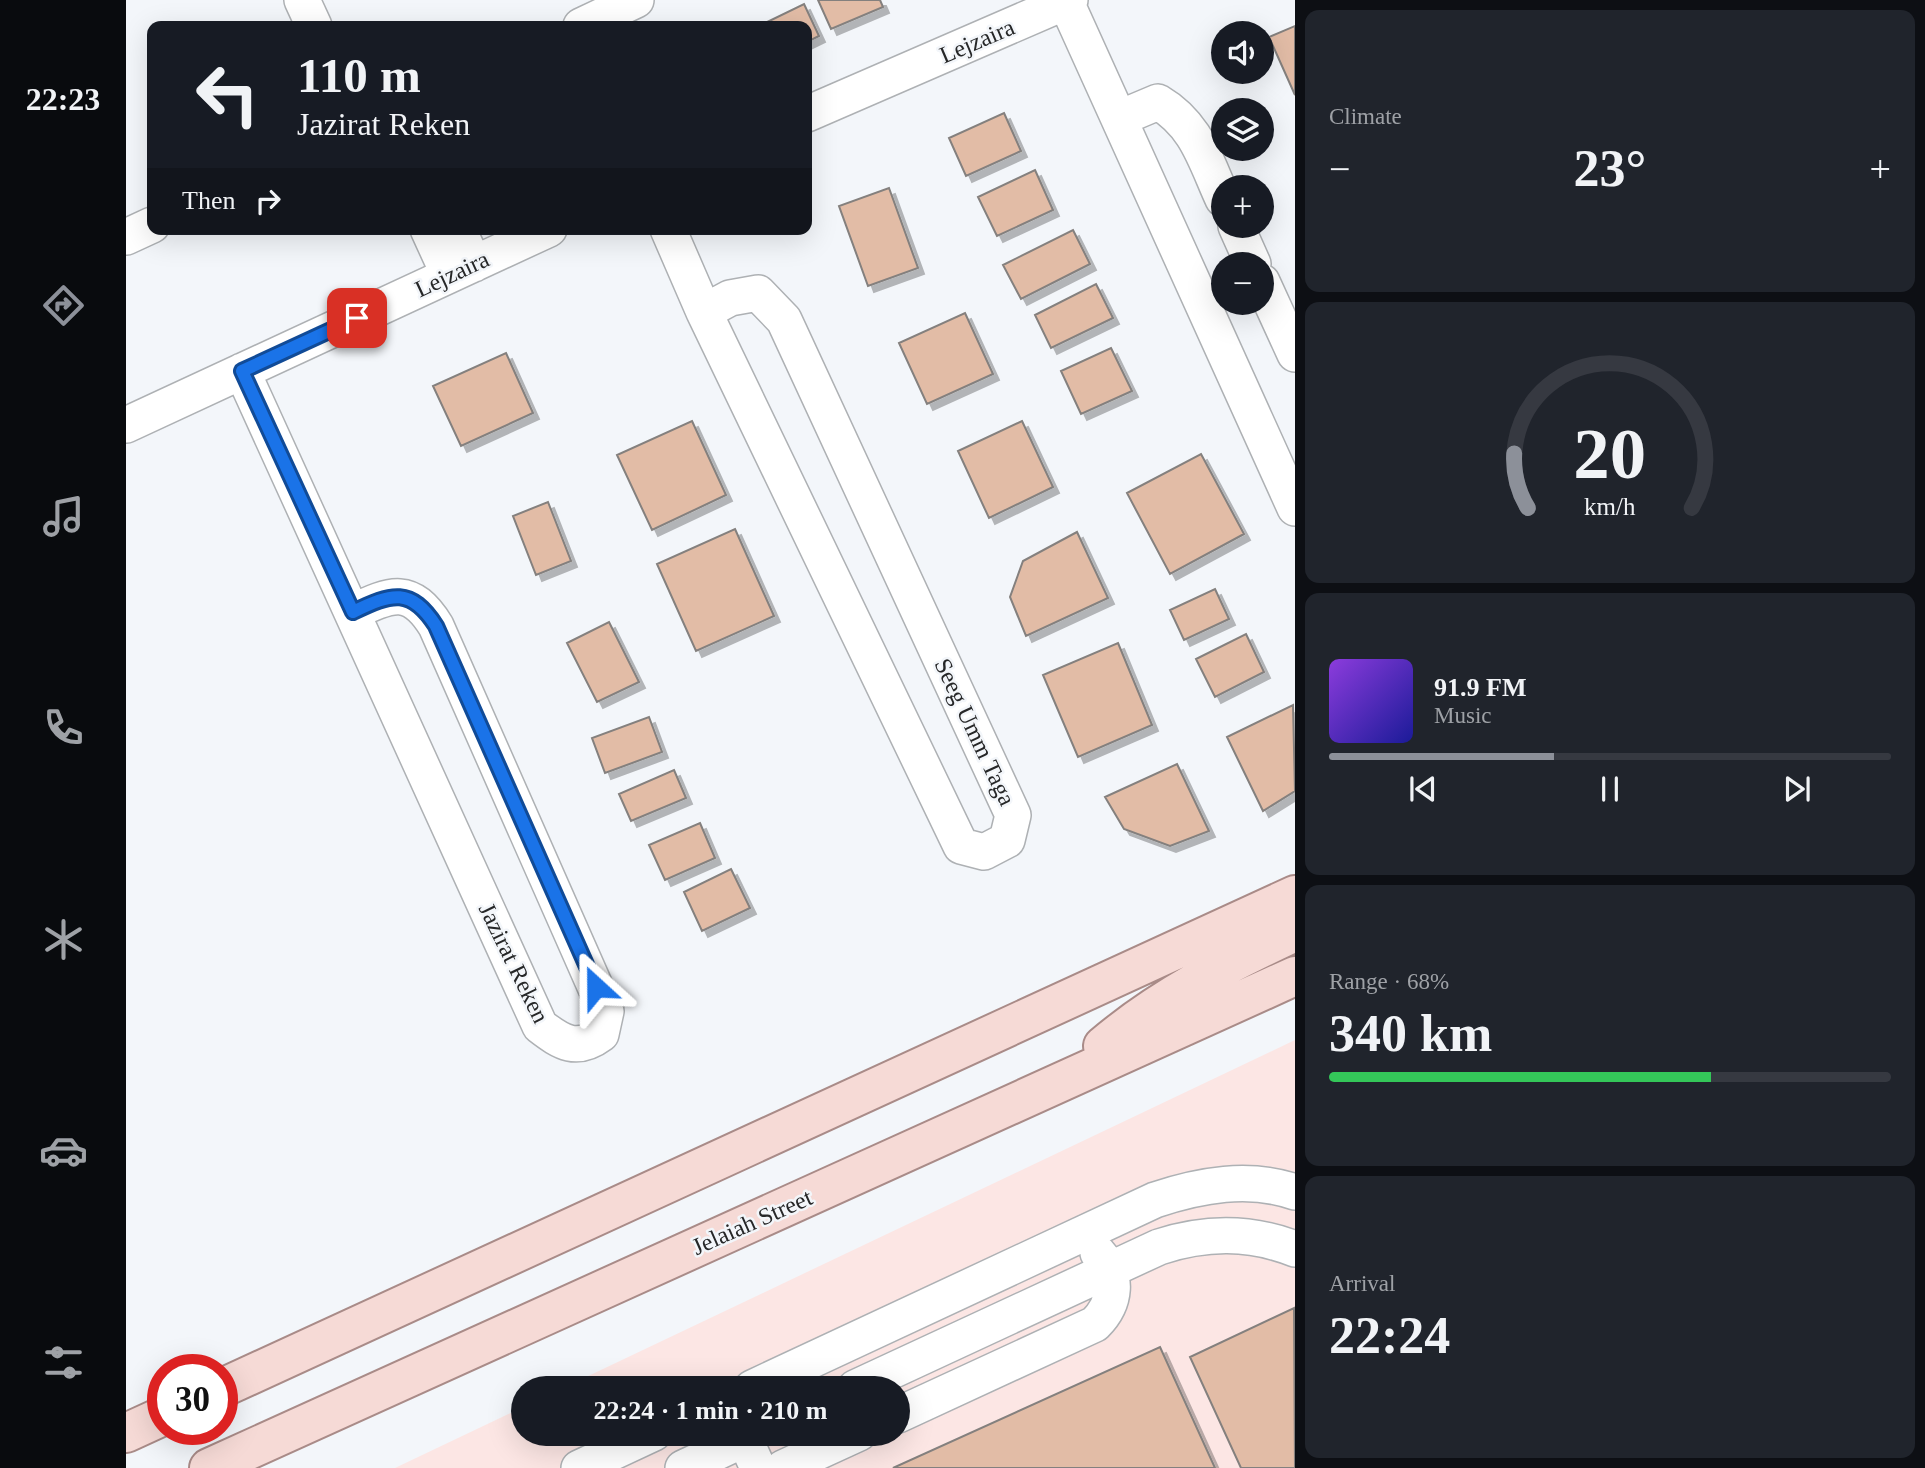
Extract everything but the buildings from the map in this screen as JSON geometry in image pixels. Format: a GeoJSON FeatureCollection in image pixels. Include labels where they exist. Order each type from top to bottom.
{"type":"FeatureCollection","features":[{"type":"Feature","properties":{"kind":"main road"},"geometry":{"type":"LineString","coordinates":[[238,1381],[1295,895]]}},
{"type":"Feature","properties":{"kind":"main road"},"geometry":{"type":"LineString","coordinates":[[1065,1080],[1129,1025],[1207,973],[1295,932]]}},
{"type":"Feature","properties":{"kind":"main road","name":"Jelaiah Street"},"geometry":{"type":"LineString","coordinates":[[209,1468],[254,1457],[1295,976]]}},
{"type":"Feature","properties":{"kind":"main road"},"geometry":{"type":"LineString","coordinates":[[126,1433],[147,1423]]}},
{"type":"Feature","properties":{"kind":"street"},"geometry":{"type":"LineString","coordinates":[[302,0],[312,21]]}},
{"type":"Feature","properties":{"kind":"street"},"geometry":{"type":"LineString","coordinates":[[592,21],[636,0]]}},
{"type":"Feature","properties":{"kind":"street"},"geometry":{"type":"LineString","coordinates":[[1068,1],[1295,508]]}},
{"type":"Feature","properties":{"kind":"street","name":"Lejzaira"},"geometry":{"type":"LineString","coordinates":[[812,112],[1068,1]]}},
{"type":"Feature","properties":{"kind":"street"},"geometry":{"type":"LineString","coordinates":[[1120,118],[1157,102],[1179,115],[1191,130],[1212,175]]}},
{"type":"Feature","properties":{"kind":"street"},"geometry":{"type":"LineString","coordinates":[[126,237],[147,227]]}},
{"type":"Feature","properties":{"kind":"street"},"geometry":{"type":"LineString","coordinates":[[433,235],[462,270]]}},
{"type":"Feature","properties":{"kind":"street"},"geometry":{"type":"LineString","coordinates":[[458,235],[462,270]]}},
{"type":"Feature","properties":{"kind":"street","name":"Lejzaira"},"geometry":{"type":"LineString","coordinates":[[126,425],[536,235]]}},
{"type":"Feature","properties":{"kind":"street","name":"Seeg Umm Taga"},"geometry":{"type":"LineString","coordinates":[[671,235],[704,312],[961,846],[984,852],[1007,840],[1013,815],[784,320],[758,293],[730,298],[704,312]]}},
{"type":"Feature","properties":{"kind":"street"},"geometry":{"type":"LineString","coordinates":[[1274,308],[1295,354]]}},
{"type":"Feature","properties":{"kind":"street","name":"Jazirat Reken"},"geometry":{"type":"LineString","coordinates":[[242,371],[541,1026],[559,1041],[575,1046],[590,1042],[601,1034],[606,1012],[436,626],[424,607],[405,596],[379,599],[353,612]]}},
{"type":"Feature","properties":{"kind":"street"},"geometry":{"type":"LineString","coordinates":[[778,1376],[1155,1200],[1201,1187],[1248,1183],[1295,1192]]}},
{"type":"Feature","properties":{"kind":"street"},"geometry":{"type":"LineString","coordinates":[[881,1376],[1158,1247],[1206,1235],[1256,1237],[1295,1250]]}},
{"type":"Feature","properties":{"kind":"street"},"geometry":{"type":"LineString","coordinates":[[910,1409],[1095,1324],[1104,1315],[1112,1293],[1110,1270],[1097,1252],[1077,1242],[1067,1241]]}},
{"type":"Feature","properties":{"kind":"street"},"geometry":{"type":"LineString","coordinates":[[579,1468],[626,1446]]}},
{"type":"Feature","properties":{"kind":"street"},"geometry":{"type":"LineString","coordinates":[[683,1468],[745,1446]]}},
{"type":"Feature","properties":{"kind":"street"},"geometry":{"type":"LineString","coordinates":[[757,1446],[783,1468],[831,1446]]}},
{"type":"Feature","properties":{"kind":"shaded area"},"geometry":{"type":"Polygon","coordinates":[[[1295,1040],[1295,1468],[395,1468],[511,1413],[511,1446],[910,1446],[910,1376],[588,1376],[1295,1040]]]}},
{"type":"Feature","properties":{"kind":"route"},"geometry":{"type":"LineString","coordinates":[[357,318],[242,371],[353,612],[379,599],[405,596],[424,607],[436,626],[596,987]]}}]}
